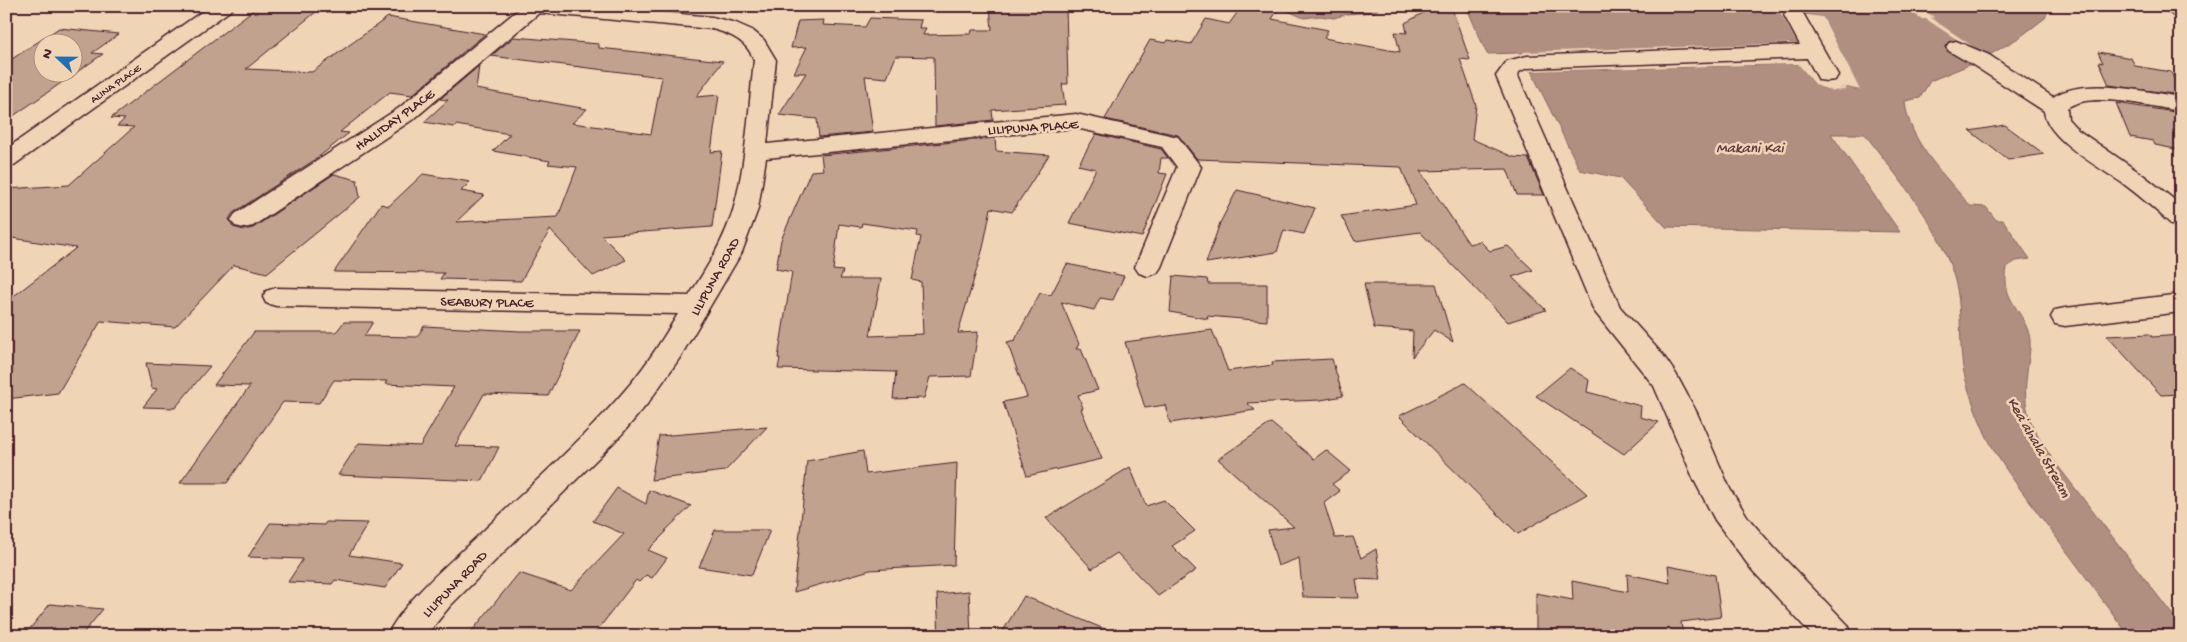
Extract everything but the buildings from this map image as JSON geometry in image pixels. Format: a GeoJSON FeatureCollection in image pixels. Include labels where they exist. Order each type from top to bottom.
{"type":"FeatureCollection","features":[{"type":"Feature","properties":{"kind":"street","name":"ALINA PLACE"},"geometry":{"type":"LineString","coordinates":[[6,160],[224,6]]}},
{"type":"Feature","properties":{"kind":"street","name":"LILIPUNA ROAD"},"geometry":{"type":"LineString","coordinates":[[404,636],[438,596],[611,426],[655,373],[698,305],[738,233],[751,186],[765,69],[763,51],[758,43],[744,33],[706,15],[529,6]]}},
{"type":"Feature","properties":{"kind":"street"},"geometry":{"type":"LineString","coordinates":[[2171,6],[2181,12]]}},
{"type":"Feature","properties":{"kind":"street","name":"HALLIDAY PLACE"},"geometry":{"type":"LineString","coordinates":[[244,220],[407,113],[534,7]]}},
{"type":"Feature","properties":{"kind":"street"},"geometry":{"type":"LineString","coordinates":[[1794,15],[1826,75]]}},
{"type":"Feature","properties":{"kind":"street"},"geometry":{"type":"LineString","coordinates":[[1956,47],[1981,60],[2056,109]]}},
{"type":"Feature","properties":{"kind":"street"},"geometry":{"type":"LineString","coordinates":[[1814,51],[1527,62],[1514,65],[1507,76],[1608,311],[1620,327],[1648,356],[1666,381],[1713,486],[1726,510],[1742,533],[1836,636]]}},
{"type":"Feature","properties":{"kind":"street"},"geometry":{"type":"LineString","coordinates":[[2181,104],[2088,94],[2065,98],[2056,109],[2056,117],[2069,133],[2134,180],[2181,219]]}},
{"type":"Feature","properties":{"kind":"street","name":"LILIPUNA PLACE"},"geometry":{"type":"LineString","coordinates":[[755,152],[1076,120],[1170,142],[1189,167],[1148,267]]}},
{"type":"Feature","properties":{"kind":"street","name":"SEABURY PLACE"},"geometry":{"type":"LineString","coordinates":[[276,296],[698,305]]}},
{"type":"Feature","properties":{"kind":"street"},"geometry":{"type":"LineString","coordinates":[[2065,317],[2181,303]]}},
{"type":"Feature","properties":{"kind":"water"},"geometry":{"type":"Polygon","coordinates":[[[1276,6],[1381,6],[1375,12],[1347,14],[1334,18],[1320,16],[1304,18],[1276,6]]]}},
{"type":"Feature","properties":{"kind":"water"},"geometry":{"type":"Polygon","coordinates":[[[1466,6],[2050,6],[2045,18],[2020,37],[1981,60],[1930,81],[1920,98],[1905,101],[1908,116],[1913,130],[1930,158],[1970,206],[1986,207],[1996,220],[2003,220],[2030,259],[2016,261],[2007,267],[2006,278],[2009,296],[2026,324],[2030,339],[2026,386],[2029,417],[2051,457],[2181,626],[2181,636],[2129,636],[2001,462],[1982,426],[1963,368],[1957,289],[1951,267],[1920,207],[1865,134],[1831,134],[1900,232],[1666,227],[1620,178],[1580,170],[1531,71],[1798,64],[1815,84],[1820,87],[1833,91],[1847,87],[1859,90],[1823,17],[1779,11],[1798,43],[1487,54],[1466,6]]]}},
{"type":"Feature","properties":{"kind":"pier"},"geometry":{"type":"Polygon","coordinates":[[[1902,6],[1917,6],[1934,17],[1931,18],[1987,56],[1982,56],[1926,19],[1922,19],[1902,6]]]}},
{"type":"Feature","properties":{"kind":"pier"},"geometry":{"type":"Polygon","coordinates":[[[1779,11],[1823,17],[1860,90],[1847,87],[1844,90],[1833,91],[1820,87],[1815,84],[1798,64],[1531,71],[1530,69],[1798,62],[1821,85],[1833,89],[1843,88],[1847,85],[1855,86],[1821,19],[1784,14],[1800,42],[1799,46],[1524,55],[1523,52],[1797,43],[1779,11]]]}},
{"type":"Feature","properties":{"kind":"water label","name":"Makani Kai"},"geometry":{"type":"Point","coordinates":[1750,147]}},
{"type":"Feature","properties":{"kind":"water label","name":"Keaʻahala Stream"},"geometry":{"type":"Point","coordinates":[2040,447]}}]}
